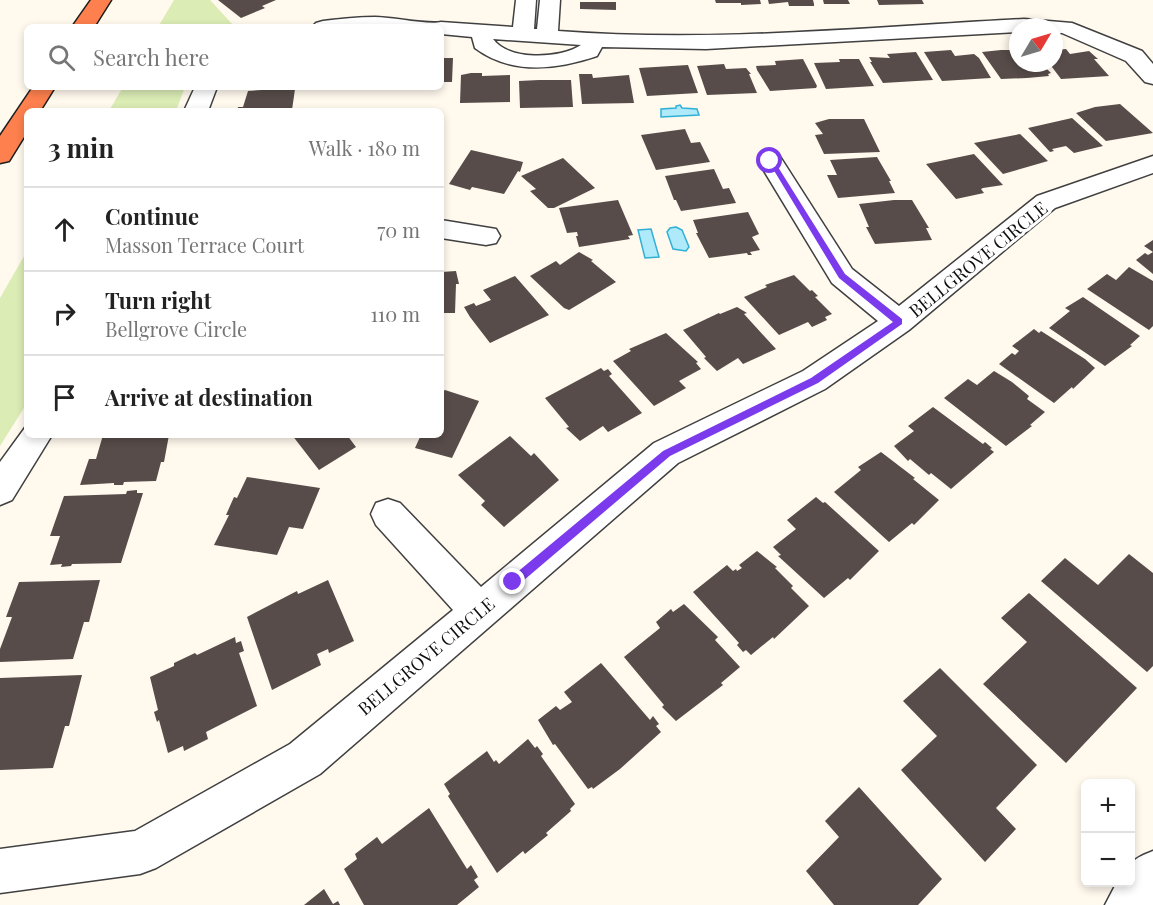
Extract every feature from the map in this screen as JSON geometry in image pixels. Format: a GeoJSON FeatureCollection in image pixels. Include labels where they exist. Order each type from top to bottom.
{"type":"FeatureCollection","features":[{"type":"Feature","properties":{"kind":"highway"},"geometry":{"type":"LineString","coordinates":[[85,24],[101,0]]}},
{"type":"Feature","properties":{"kind":"highway"},"geometry":{"type":"LineString","coordinates":[[31,108],[42,90]]}},
{"type":"Feature","properties":{"kind":"highway"},"geometry":{"type":"LineString","coordinates":[[0,155],[24,118]]}},
{"type":"Feature","properties":{"kind":"street"},"geometry":{"type":"LineString","coordinates":[[523,34],[526,0]]}},
{"type":"Feature","properties":{"kind":"street"},"geometry":{"type":"LineString","coordinates":[[547,36],[550,0]]}},
{"type":"Feature","properties":{"kind":"street"},"geometry":{"type":"LineString","coordinates":[[444,28],[594,40],[706,43],[1024,25],[1065,27],[1090,20],[1107,21]]}},
{"type":"Feature","properties":{"kind":"street"},"geometry":{"type":"LineString","coordinates":[[362,24],[388,24]]}},
{"type":"Feature","properties":{"kind":"street"},"geometry":{"type":"LineString","coordinates":[[1065,27],[1134,56],[1153,77]]}},
{"type":"Feature","properties":{"kind":"street"},"geometry":{"type":"LineString","coordinates":[[482,31],[483,43],[494,53],[517,59],[554,61],[576,56],[589,51],[594,40]]}},
{"type":"Feature","properties":{"kind":"street"},"geometry":{"type":"LineString","coordinates":[[1132,32],[1137,43],[1134,56]]}},
{"type":"Feature","properties":{"kind":"street"},"geometry":{"type":"LineString","coordinates":[[197,108],[205,90]]}},
{"type":"Feature","properties":{"kind":"street"},"geometry":{"type":"LineString","coordinates":[[770,161],[842,276],[899,322]]}},
{"type":"Feature","properties":{"kind":"street","name":"BELLGROVE CIRCLE"},"geometry":{"type":"LineString","coordinates":[[0,871],[140,852],[306,759],[666,453],[814,381],[899,322],[1046,202],[1153,164]]}},
{"type":"Feature","properties":{"kind":"street"},"geometry":{"type":"LineString","coordinates":[[444,229],[486,236]]}},
{"type":"Feature","properties":{"kind":"street"},"geometry":{"type":"LineString","coordinates":[[0,490],[34,438]]}},
{"type":"Feature","properties":{"kind":"street"},"geometry":{"type":"LineString","coordinates":[[388,514],[479,611]]}},
{"type":"Feature","properties":{"kind":"street"},"geometry":{"type":"LineString","coordinates":[[1128,905],[1153,873]]}},
{"type":"Feature","properties":{"kind":"green space"},"geometry":{"type":"Polygon","coordinates":[[[174,0],[210,0],[232,24],[160,24],[174,0]]]}},
{"type":"Feature","properties":{"kind":"green space"},"geometry":{"type":"Polygon","coordinates":[[[121,90],[184,90],[177,108],[111,108],[121,90]]]}},
{"type":"Feature","properties":{"kind":"green space"},"geometry":{"type":"Polygon","coordinates":[[[24,256],[24,408],[0,446],[0,298],[24,256]]]}},
{"type":"Feature","properties":{"kind":"water"},"geometry":{"type":"Polygon","coordinates":[[[680,105],[682,108],[697,109],[699,115],[661,117],[661,109],[676,108],[680,105]]]}},
{"type":"Feature","properties":{"kind":"water"},"geometry":{"type":"Polygon","coordinates":[[[676,227],[682,230],[689,247],[686,251],[673,249],[667,232],[670,228],[676,227]]]}},
{"type":"Feature","properties":{"kind":"water"},"geometry":{"type":"Polygon","coordinates":[[[651,229],[659,257],[645,258],[638,230],[651,229]]]}},
{"type":"Feature","properties":{"kind":"building"},"geometry":{"type":"Polygon","coordinates":[[[218,0],[276,0],[262,6],[265,8],[241,18],[218,0]]]}},
{"type":"Feature","properties":{"kind":"building"},"geometry":{"type":"Polygon","coordinates":[[[715,0],[760,0],[761,4],[716,3],[715,0]]]}},
{"type":"Feature","properties":{"kind":"building"},"geometry":{"type":"Polygon","coordinates":[[[768,0],[813,0],[814,6],[789,6],[788,2],[769,4],[768,0]]]}},
{"type":"Feature","properties":{"kind":"building"},"geometry":{"type":"Polygon","coordinates":[[[823,0],[848,0],[850,4],[824,4],[823,0]]]}},
{"type":"Feature","properties":{"kind":"building"},"geometry":{"type":"Polygon","coordinates":[[[877,0],[922,0],[924,4],[879,5],[877,0]]]}},
{"type":"Feature","properties":{"kind":"building"},"geometry":{"type":"Polygon","coordinates":[[[580,2],[616,2],[616,10],[580,9],[580,2]]]}},
{"type":"Feature","properties":{"kind":"building"},"geometry":{"type":"Polygon","coordinates":[[[1063,49],[1066,49],[1070,54],[1089,51],[1098,59],[1094,59],[1109,76],[1061,79],[1056,72],[1063,72],[1063,49]]]}},
{"type":"Feature","properties":{"kind":"building"},"geometry":{"type":"Polygon","coordinates":[[[951,50],[955,56],[974,54],[991,78],[942,81],[924,52],[951,50]]]}},
{"type":"Feature","properties":{"kind":"building"},"geometry":{"type":"Polygon","coordinates":[[[1009,50],[1009,72],[1051,73],[1048,74],[1049,76],[1001,79],[982,52],[1009,50]]]}},
{"type":"Feature","properties":{"kind":"building"},"geometry":{"type":"Polygon","coordinates":[[[916,52],[933,80],[883,83],[869,57],[890,58],[887,54],[916,52]]]}},
{"type":"Feature","properties":{"kind":"building"},"geometry":{"type":"Polygon","coordinates":[[[444,58],[453,58],[452,82],[444,82],[444,58]]]}},
{"type":"Feature","properties":{"kind":"building"},"geometry":{"type":"Polygon","coordinates":[[[803,59],[816,88],[770,91],[756,66],[776,65],[775,61],[803,59]]]}},
{"type":"Feature","properties":{"kind":"building"},"geometry":{"type":"Polygon","coordinates":[[[839,59],[859,59],[874,86],[826,89],[814,63],[840,62],[839,59]]]}},
{"type":"Feature","properties":{"kind":"building"},"geometry":{"type":"Polygon","coordinates":[[[724,64],[726,69],[746,68],[751,74],[749,74],[757,93],[707,95],[697,66],[724,64]]]}},
{"type":"Feature","properties":{"kind":"building"},"geometry":{"type":"Polygon","coordinates":[[[688,65],[698,93],[647,96],[639,68],[688,65]]]}},
{"type":"Feature","properties":{"kind":"building"},"geometry":{"type":"Polygon","coordinates":[[[482,73],[482,76],[510,75],[510,102],[460,103],[461,75],[482,73]]]}},
{"type":"Feature","properties":{"kind":"building"},"geometry":{"type":"Polygon","coordinates":[[[579,74],[592,74],[593,78],[629,75],[634,103],[582,104],[579,74]]]}},
{"type":"Feature","properties":{"kind":"building"},"geometry":{"type":"Polygon","coordinates":[[[571,80],[573,107],[520,108],[519,81],[571,80]]]}},
{"type":"Feature","properties":{"kind":"building"},"geometry":{"type":"Polygon","coordinates":[[[295,90],[292,108],[238,108],[243,107],[248,91],[295,90]]]}},
{"type":"Feature","properties":{"kind":"building"},"geometry":{"type":"Polygon","coordinates":[[[1120,104],[1153,133],[1106,141],[1076,113],[1095,107],[1120,104]]]}},
{"type":"Feature","properties":{"kind":"building"},"geometry":{"type":"Polygon","coordinates":[[[1072,118],[1103,146],[1074,153],[1066,146],[1052,149],[1054,151],[1050,152],[1028,128],[1072,118]]]}},
{"type":"Feature","properties":{"kind":"building"},"geometry":{"type":"Polygon","coordinates":[[[829,119],[864,119],[880,152],[824,154],[815,135],[823,134],[815,123],[829,119]]]}},
{"type":"Feature","properties":{"kind":"building"},"geometry":{"type":"Polygon","coordinates":[[[685,129],[691,143],[700,142],[710,162],[656,170],[641,135],[685,129]]]}},
{"type":"Feature","properties":{"kind":"building"},"geometry":{"type":"Polygon","coordinates":[[[1020,134],[1048,161],[1003,174],[974,143],[1020,134]]]}},
{"type":"Feature","properties":{"kind":"building"},"geometry":{"type":"Polygon","coordinates":[[[471,150],[523,162],[520,172],[518,171],[504,194],[472,187],[470,190],[449,184],[471,150]]]}},
{"type":"Feature","properties":{"kind":"building"},"geometry":{"type":"Polygon","coordinates":[[[974,154],[1003,185],[983,188],[981,189],[984,193],[956,199],[926,164],[974,154]]]}},
{"type":"Feature","properties":{"kind":"building"},"geometry":{"type":"Polygon","coordinates":[[[877,157],[895,193],[838,198],[827,175],[837,175],[830,160],[877,157]]]}},
{"type":"Feature","properties":{"kind":"building"},"geometry":{"type":"Polygon","coordinates":[[[563,158],[595,188],[554,208],[548,208],[530,191],[536,189],[521,176],[563,158]]]}},
{"type":"Feature","properties":{"kind":"building"},"geometry":{"type":"Polygon","coordinates":[[[714,169],[723,189],[729,188],[736,203],[681,211],[665,176],[714,169]]]}},
{"type":"Feature","properties":{"kind":"building"},"geometry":{"type":"Polygon","coordinates":[[[618,200],[633,235],[628,236],[630,239],[579,247],[577,232],[567,233],[559,208],[618,200]]]}},
{"type":"Feature","properties":{"kind":"building"},"geometry":{"type":"Polygon","coordinates":[[[912,200],[929,228],[926,228],[932,240],[875,244],[866,227],[869,227],[859,204],[912,200]]]}},
{"type":"Feature","properties":{"kind":"building"},"geometry":{"type":"Polygon","coordinates":[[[748,212],[759,234],[752,237],[760,250],[750,252],[752,255],[747,253],[709,258],[696,233],[698,233],[693,220],[748,212]]]}},
{"type":"Feature","properties":{"kind":"building"},"geometry":{"type":"Polygon","coordinates":[[[1153,240],[1153,252],[1144,246],[1153,240]]]}},
{"type":"Feature","properties":{"kind":"building"},"geometry":{"type":"Polygon","coordinates":[[[579,252],[593,260],[591,261],[616,282],[569,310],[530,276],[556,261],[560,265],[579,252]]]}},
{"type":"Feature","properties":{"kind":"building"},"geometry":{"type":"Polygon","coordinates":[[[1153,252],[1153,274],[1136,260],[1145,253],[1148,255],[1153,252]]]}},
{"type":"Feature","properties":{"kind":"building"},"geometry":{"type":"Polygon","coordinates":[[[1129,267],[1153,281],[1153,326],[1149,330],[1087,289],[1107,274],[1116,280],[1129,267]]]}},
{"type":"Feature","properties":{"kind":"building"},"geometry":{"type":"Polygon","coordinates":[[[456,271],[459,284],[456,284],[455,313],[444,313],[444,272],[456,271]]]}},
{"type":"Feature","properties":{"kind":"building"},"geometry":{"type":"Polygon","coordinates":[[[794,275],[818,296],[815,297],[832,314],[825,317],[827,320],[812,327],[808,322],[779,335],[744,297],[767,287],[765,285],[794,275]]]}},
{"type":"Feature","properties":{"kind":"building"},"geometry":{"type":"Polygon","coordinates":[[[515,276],[549,315],[490,343],[464,307],[474,303],[476,306],[491,300],[483,290],[515,276]]]}},
{"type":"Feature","properties":{"kind":"building"},"geometry":{"type":"Polygon","coordinates":[[[1083,297],[1140,336],[1130,345],[1132,346],[1105,366],[1049,328],[1070,311],[1065,308],[1083,297]]]}},
{"type":"Feature","properties":{"kind":"building"},"geometry":{"type":"Polygon","coordinates":[[[737,307],[747,313],[744,314],[776,349],[743,364],[738,358],[717,371],[683,330],[737,307]]]}},
{"type":"Feature","properties":{"kind":"building"},"geometry":{"type":"Polygon","coordinates":[[[1034,329],[1039,333],[1041,331],[1085,359],[1095,368],[1054,403],[999,364],[1012,353],[1015,355],[1019,351],[1012,346],[1034,329]]]}},
{"type":"Feature","properties":{"kind":"building"},"geometry":{"type":"Polygon","coordinates":[[[666,333],[698,362],[696,363],[701,369],[679,381],[686,388],[654,406],[613,361],[631,351],[629,349],[666,333]]]}},
{"type":"Feature","properties":{"kind":"building"},"geometry":{"type":"Polygon","coordinates":[[[601,368],[604,371],[608,369],[612,374],[609,376],[642,413],[608,432],[603,426],[580,441],[566,428],[569,427],[545,398],[601,368]]]}},
{"type":"Feature","properties":{"kind":"building"},"geometry":{"type":"Polygon","coordinates":[[[994,371],[1012,382],[1029,396],[1027,399],[1045,412],[1030,425],[1032,426],[1006,446],[944,398],[968,379],[977,385],[994,371]]]}},
{"type":"Feature","properties":{"kind":"building"},"geometry":{"type":"Polygon","coordinates":[[[444,390],[479,401],[452,458],[415,448],[420,438],[444,438],[444,390]]]}},
{"type":"Feature","properties":{"kind":"building"},"geometry":{"type":"Polygon","coordinates":[[[933,407],[983,444],[985,442],[994,452],[951,489],[910,459],[908,461],[894,446],[914,431],[908,426],[933,407]]]}},
{"type":"Feature","properties":{"kind":"building"},"geometry":{"type":"Polygon","coordinates":[[[510,436],[531,456],[534,453],[559,480],[504,527],[481,505],[485,501],[458,475],[510,436]]]}},
{"type":"Feature","properties":{"kind":"building"},"geometry":{"type":"Polygon","coordinates":[[[102,438],[168,438],[164,462],[161,462],[156,481],[124,482],[123,485],[114,485],[114,483],[80,485],[89,459],[96,459],[102,438]]]}},
{"type":"Feature","properties":{"kind":"building"},"geometry":{"type":"Polygon","coordinates":[[[294,438],[349,438],[356,447],[319,470],[294,438]]]}},
{"type":"Feature","properties":{"kind":"building"},"geometry":{"type":"Polygon","coordinates":[[[881,452],[939,500],[914,525],[912,523],[889,542],[834,492],[861,470],[858,467],[881,452]]]}},
{"type":"Feature","properties":{"kind":"building"},"geometry":{"type":"Polygon","coordinates":[[[247,477],[320,488],[303,529],[289,527],[277,555],[214,545],[229,515],[226,515],[234,497],[237,498],[247,477]]]}},
{"type":"Feature","properties":{"kind":"building"},"geometry":{"type":"Polygon","coordinates":[[[137,490],[137,493],[143,493],[121,563],[72,564],[61,567],[62,564],[50,565],[60,536],[50,536],[64,496],[126,494],[127,491],[137,490]]]}},
{"type":"Feature","properties":{"kind":"building"},"geometry":{"type":"Polygon","coordinates":[[[816,497],[823,503],[825,502],[879,551],[850,580],[848,578],[824,598],[778,556],[781,555],[773,547],[796,529],[787,520],[816,497]]]}},
{"type":"Feature","properties":{"kind":"building"},"geometry":{"type":"Polygon","coordinates":[[[757,551],[777,567],[775,568],[793,586],[791,588],[809,606],[774,639],[773,637],[751,655],[746,650],[743,652],[737,645],[739,643],[693,592],[727,565],[733,571],[742,568],[739,565],[757,551]]]}},
{"type":"Feature","properties":{"kind":"building"},"geometry":{"type":"Polygon","coordinates":[[[1129,554],[1153,573],[1153,666],[1147,672],[1041,581],[1065,558],[1098,585],[1129,554]]]}},
{"type":"Feature","properties":{"kind":"building"},"geometry":{"type":"Polygon","coordinates":[[[100,580],[89,622],[84,622],[73,659],[0,662],[0,649],[12,617],[6,617],[19,582],[100,580]]]}},
{"type":"Feature","properties":{"kind":"building"},"geometry":{"type":"Polygon","coordinates":[[[328,580],[354,641],[329,653],[328,649],[317,654],[321,665],[272,690],[247,617],[297,591],[298,594],[328,580]]]}},
{"type":"Feature","properties":{"kind":"building"},"geometry":{"type":"Polygon","coordinates":[[[1029,593],[1137,688],[1066,763],[983,684],[1027,642],[1001,618],[1029,593]]]}},
{"type":"Feature","properties":{"kind":"building"},"geometry":{"type":"Polygon","coordinates":[[[684,604],[718,637],[715,640],[740,667],[721,683],[723,685],[676,721],[662,707],[664,705],[624,657],[660,628],[656,622],[671,609],[673,612],[684,604]]]}},
{"type":"Feature","properties":{"kind":"building"},"geometry":{"type":"Polygon","coordinates":[[[235,637],[236,643],[241,641],[244,651],[239,653],[257,706],[206,732],[208,739],[184,751],[183,746],[168,753],[159,720],[157,722],[154,712],[158,710],[150,677],[195,653],[197,655],[235,637]]]}},
{"type":"Feature","properties":{"kind":"building"},"geometry":{"type":"Polygon","coordinates":[[[601,663],[650,720],[653,716],[661,732],[620,769],[593,789],[592,787],[588,789],[555,744],[553,745],[538,720],[556,706],[560,710],[572,702],[564,692],[601,663]]]}},
{"type":"Feature","properties":{"kind":"building"},"geometry":{"type":"Polygon","coordinates":[[[940,668],[1037,765],[996,808],[1016,829],[985,862],[901,770],[937,736],[903,701],[940,668]]]}},
{"type":"Feature","properties":{"kind":"building"},"geometry":{"type":"Polygon","coordinates":[[[82,675],[69,726],[65,726],[53,768],[0,770],[0,678],[82,675]]]}},
{"type":"Feature","properties":{"kind":"building"},"geometry":{"type":"Polygon","coordinates":[[[528,739],[543,754],[541,756],[575,804],[570,809],[571,811],[546,833],[548,835],[525,854],[523,851],[497,873],[448,796],[450,794],[444,784],[487,751],[494,762],[496,760],[499,764],[528,739]]]}},
{"type":"Feature","properties":{"kind":"building"},"geometry":{"type":"Polygon","coordinates":[[[859,787],[942,879],[918,905],[834,905],[806,871],[839,837],[825,821],[859,787]]]}},
{"type":"Feature","properties":{"kind":"building"},"geometry":{"type":"Polygon","coordinates":[[[429,808],[467,869],[471,865],[478,877],[474,880],[479,887],[457,905],[364,905],[344,869],[357,859],[355,854],[377,837],[382,844],[429,808]]]}},
{"type":"Feature","properties":{"kind":"building"},"geometry":{"type":"Polygon","coordinates":[[[324,889],[333,904],[338,901],[340,905],[304,905],[324,889]]]}},
{"type":"Feature","properties":{"kind":"route"},"geometry":{"type":"LineString","coordinates":[[513,582],[666,453],[814,381],[899,322],[842,276],[770,161]]}}]}
